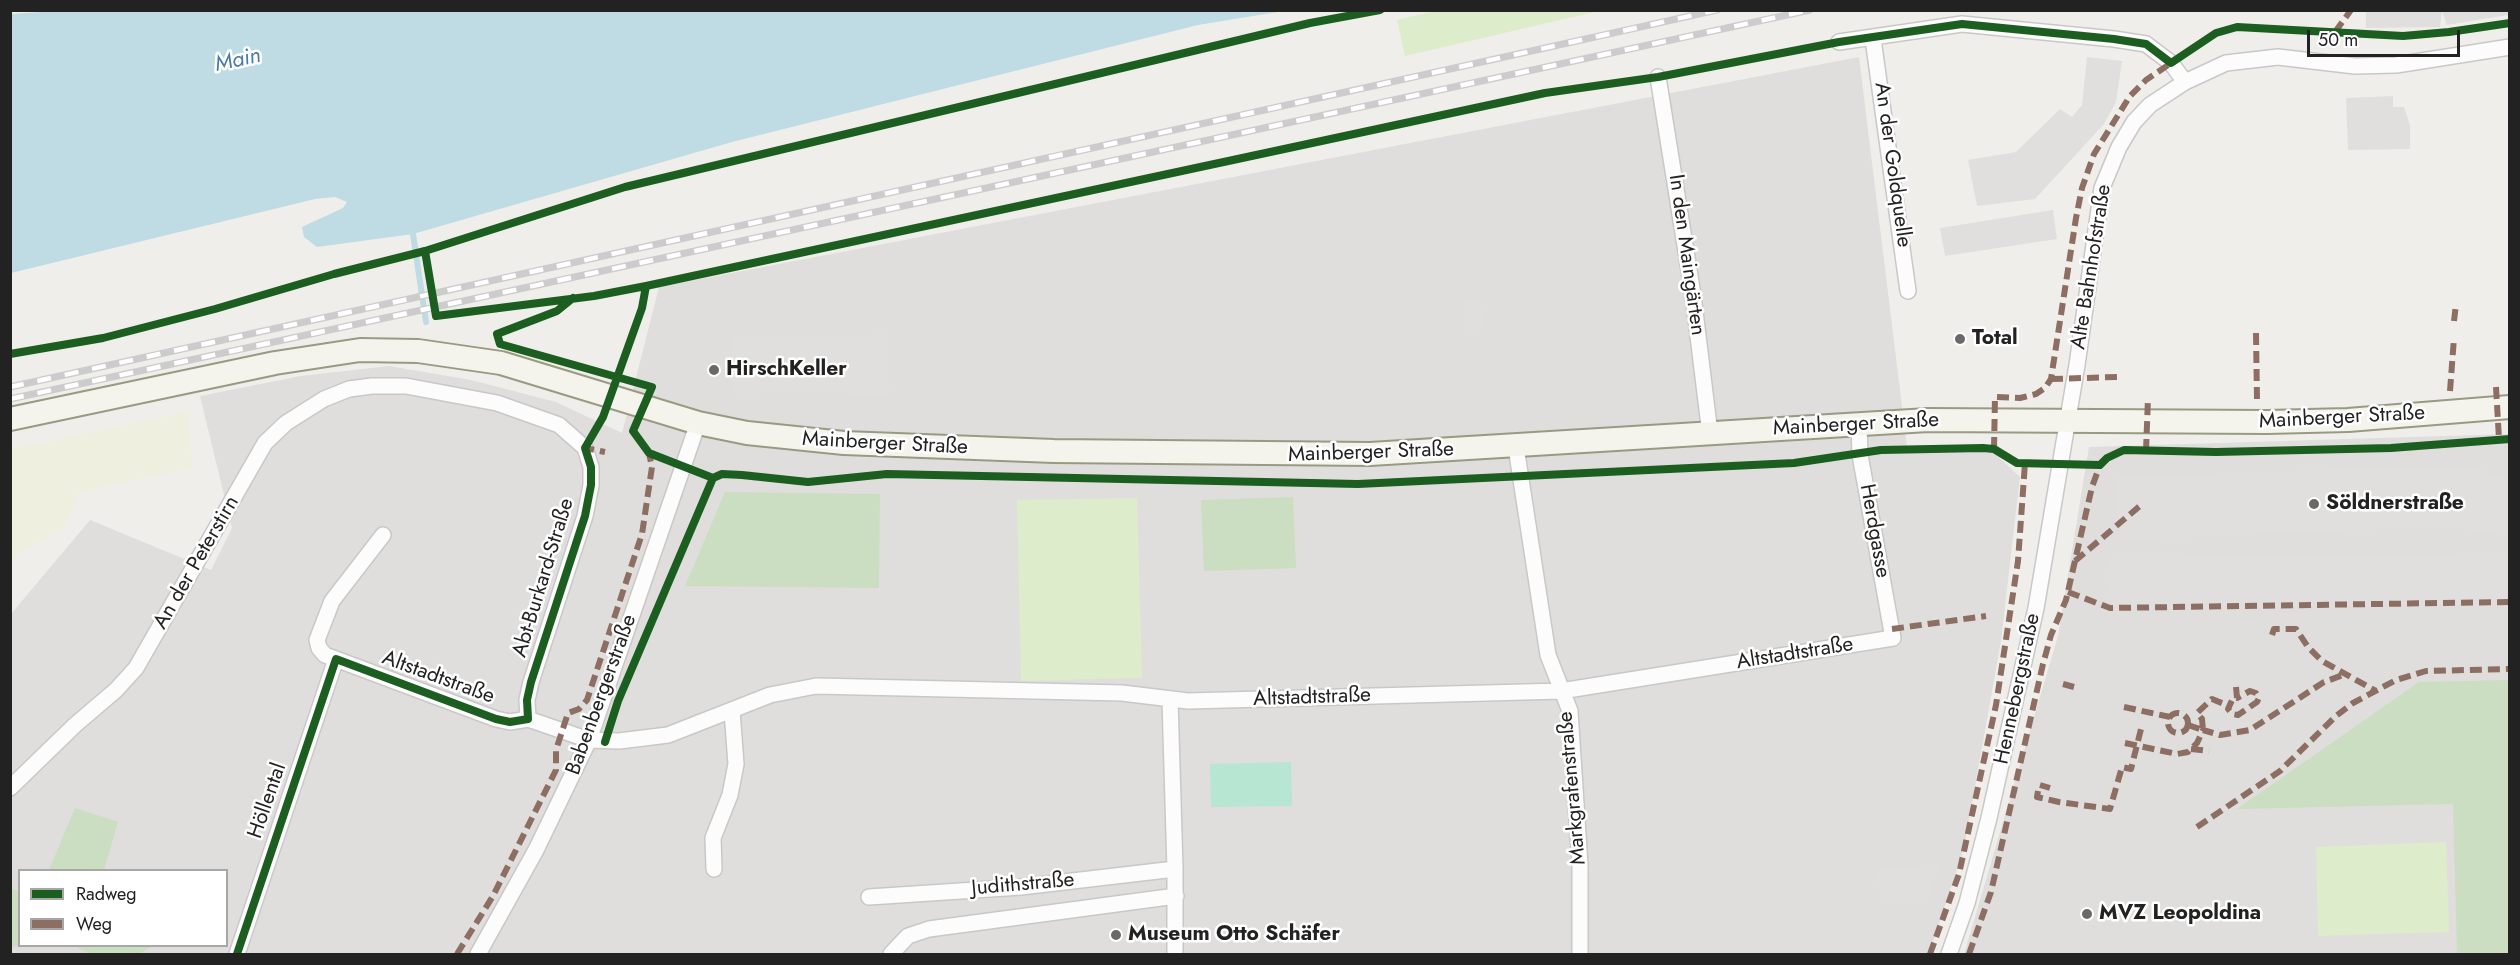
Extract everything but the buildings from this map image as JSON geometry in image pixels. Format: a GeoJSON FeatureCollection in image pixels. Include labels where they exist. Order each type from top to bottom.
{"type":"FeatureCollection","features":[{"type":"Feature","properties":{"kind":"main road","name":"Mainberger Straße"},"geometry":{"type":"LineString","coordinates":[[10,419],[305,357],[360,350],[458,355],[501,363],[698,423],[747,433],[810,441],[1054,451],[1330,455],[1516,447],[1928,420],[2290,422],[2510,407]]}},
{"type":"Feature","properties":{"kind":"street"},"geometry":{"type":"LineString","coordinates":[[1839,42],[1874,39],[1962,24],[2114,39],[2146,44],[2171,63],[2185,82]]}},
{"type":"Feature","properties":{"kind":"street","name":"An der Goldquelle"},"geometry":{"type":"LineString","coordinates":[[1874,39],[1908,291]]}},
{"type":"Feature","properties":{"kind":"street","name":"Alte Bahnhofstraße"},"geometry":{"type":"LineString","coordinates":[[2067,419],[2102,188],[2119,147],[2134,122],[2150,105],[2185,82],[2226,63],[2253,58],[2278,57],[2355,66],[2396,65],[2510,47]]}},
{"type":"Feature","properties":{"kind":"street","name":"In den Maingärten"},"geometry":{"type":"LineString","coordinates":[[1658,77],[1694,295],[1710,434]]}},
{"type":"Feature","properties":{"kind":"street","name":"Abt-Burkard-Straße"},"geometry":{"type":"LineString","coordinates":[[406,386],[468,396],[534,414],[559,425],[585,448],[591,466],[591,485],[585,516],[531,682],[527,700],[528,719]]}},
{"type":"Feature","properties":{"kind":"street","name":"An der Peterstirn"},"geometry":{"type":"LineString","coordinates":[[10,788],[75,725],[117,690],[136,668],[265,443],[275,432],[307,409],[349,389],[406,386]]}},
{"type":"Feature","properties":{"kind":"street","name":"Hennebergstraße"},"geometry":{"type":"LineString","coordinates":[[1949,954],[1973,882],[2026,654],[2067,419]]}},
{"type":"Feature","properties":{"kind":"street","name":"Babenbergerstraße"},"geometry":{"type":"LineString","coordinates":[[478,954],[536,850],[589,740],[698,423]]}},
{"type":"Feature","properties":{"kind":"street","name":"Herdgasse"},"geometry":{"type":"LineString","coordinates":[[1859,424],[1860,454],[1893,638]]}},
{"type":"Feature","properties":{"kind":"street","name":"Markgrafenstraße"},"geometry":{"type":"LineString","coordinates":[[1516,447],[1548,655],[1570,711],[1580,865],[1580,954]]}},
{"type":"Feature","properties":{"kind":"street"},"geometry":{"type":"LineString","coordinates":[[336,660],[325,655],[319,648],[317,639],[326,615],[339,590],[363,565],[383,535]]}},
{"type":"Feature","properties":{"kind":"street","name":"Altstadtstraße"},"geometry":{"type":"LineString","coordinates":[[336,660],[496,719],[510,722],[528,719],[589,740],[619,741],[668,735],[778,693],[816,686],[1122,693],[1170,700],[1561,691],[1893,638]]}},
{"type":"Feature","properties":{"kind":"street","name":"Höllental"},"geometry":{"type":"LineString","coordinates":[[237,954],[237,945],[336,660]]}},
{"type":"Feature","properties":{"kind":"street"},"geometry":{"type":"LineString","coordinates":[[1170,700],[1176,896],[1175,954]]}},
{"type":"Feature","properties":{"kind":"street"},"geometry":{"type":"LineString","coordinates":[[714,869],[713,838],[730,795],[736,764],[732,711]]}},
{"type":"Feature","properties":{"kind":"street","name":"Judithstraße"},"geometry":{"type":"LineString","coordinates":[[869,897],[1021,887],[1175,869]]}},
{"type":"Feature","properties":{"kind":"street","name":"Judithstraße"},"geometry":{"type":"LineString","coordinates":[[891,954],[908,936],[929,929],[1176,896]]}},
{"type":"Feature","properties":{"kind":"shaded area"},"geometry":{"type":"Polygon","coordinates":[[[2366,11],[2442,11],[2440,27],[2366,28],[2366,11]]]}},
{"type":"Feature","properties":{"kind":"shaded area"},"geometry":{"type":"Polygon","coordinates":[[[2442,11],[2508,11],[2508,15],[2447,25],[2442,11]]]}},
{"type":"Feature","properties":{"kind":"shaded area"},"geometry":{"type":"Polygon","coordinates":[[[1859,57],[1907,447],[1993,452],[2020,477],[2001,641],[1964,848],[1929,954],[11,954],[11,614],[90,520],[211,570],[232,528],[200,396],[301,376],[389,366],[471,380],[556,402],[622,433],[659,287],[1859,57]]]}},
{"type":"Feature","properties":{"kind":"shaded area"},"geometry":{"type":"Polygon","coordinates":[[[2087,57],[2122,61],[2116,102],[2104,124],[2035,199],[1977,206],[1968,160],[2016,152],[2060,109],[2072,117],[2082,105],[2087,57]]]}},
{"type":"Feature","properties":{"kind":"shaded area"},"geometry":{"type":"Polygon","coordinates":[[[2393,96],[2393,107],[2404,107],[2410,125],[2410,149],[2348,150],[2346,98],[2393,96]]]}},
{"type":"Feature","properties":{"kind":"shaded area"},"geometry":{"type":"Polygon","coordinates":[[[2053,210],[2057,239],[1945,256],[1940,228],[2053,210]]]}},
{"type":"Feature","properties":{"kind":"shaded area"},"geometry":{"type":"Polygon","coordinates":[[[1480,297],[1483,329],[1465,330],[1463,299],[1480,297]]]}},
{"type":"Feature","properties":{"kind":"shaded area"},"geometry":{"type":"Polygon","coordinates":[[[888,335],[889,396],[850,397],[849,392],[732,393],[732,337],[888,335]]]}},
{"type":"Feature","properties":{"kind":"shaded area"},"geometry":{"type":"Polygon","coordinates":[[[2509,434],[2509,954],[1964,954],[2058,636],[2089,447],[2509,434]]]}},
{"type":"Feature","properties":{"kind":"shaded area","name":"Söldnerstraße"},"geometry":{"type":"Polygon","coordinates":[[[2392,468],[2482,470],[2509,481],[2509,537],[2456,527],[2416,527],[2120,540],[2117,477],[2392,468]]]}},
{"type":"Feature","properties":{"kind":"shaded area"},"geometry":{"type":"Polygon","coordinates":[[[2509,553],[2509,604],[2111,610],[2110,559],[2509,553]]]}},
{"type":"Feature","properties":{"kind":"shaded area"},"geometry":{"type":"Polygon","coordinates":[[[1941,864],[1925,905],[1881,902],[1877,870],[1941,864]]]}},
{"type":"Feature","properties":{"kind":"green space"},"geometry":{"type":"Polygon","coordinates":[[[1439,10],[1599,11],[1405,56],[1397,20],[1439,10]]]}},
{"type":"Feature","properties":{"kind":"green space"},"geometry":{"type":"Polygon","coordinates":[[[187,412],[193,468],[79,492],[64,528],[11,559],[11,449],[187,412]]]}},
{"type":"Feature","properties":{"kind":"green space"},"geometry":{"type":"Polygon","coordinates":[[[725,492],[880,494],[879,588],[685,586],[725,492]]]}},
{"type":"Feature","properties":{"kind":"green space"},"geometry":{"type":"Polygon","coordinates":[[[1293,497],[1296,568],[1204,571],[1201,500],[1293,497]]]}},
{"type":"Feature","properties":{"kind":"green space"},"geometry":{"type":"Polygon","coordinates":[[[1137,498],[1142,678],[1021,681],[1017,500],[1137,498]]]}},
{"type":"Feature","properties":{"kind":"green space"},"geometry":{"type":"Polygon","coordinates":[[[2509,680],[2509,953],[2457,954],[2453,804],[2237,809],[2419,682],[2509,680]]]}},
{"type":"Feature","properties":{"kind":"green space"},"geometry":{"type":"Polygon","coordinates":[[[1291,762],[1292,806],[1211,807],[1210,764],[1291,762]]]}},
{"type":"Feature","properties":{"kind":"green space"},"geometry":{"type":"Polygon","coordinates":[[[75,808],[118,822],[104,869],[49,869],[75,808]]]}},
{"type":"Feature","properties":{"kind":"green space"},"geometry":{"type":"Polygon","coordinates":[[[2446,842],[2449,932],[2318,936],[2316,847],[2446,842]]]}},
{"type":"Feature","properties":{"kind":"green space"},"geometry":{"type":"Polygon","coordinates":[[[10,889],[18,891],[18,946],[11,947],[10,889]]]}},
{"type":"Feature","properties":{"kind":"green space"},"geometry":{"type":"Polygon","coordinates":[[[76,947],[150,947],[139,954],[90,954],[76,947]]]}},
{"type":"Feature","properties":{"kind":"water","name":"Main"},"geometry":{"type":"Polygon","coordinates":[[[70,10],[1284,11],[1198,25],[732,142],[413,234],[317,247],[304,237],[302,227],[343,208],[347,202],[335,197],[315,199],[11,273],[11,14],[70,10]]]}},
{"type":"Feature","properties":{"kind":"waterway"},"geometry":{"type":"LineString","coordinates":[[413,234],[426,322]]}},
{"type":"Feature","properties":{"kind":"railway"},"geometry":{"type":"LineString","coordinates":[[10,387],[1717,10]]}},
{"type":"Feature","properties":{"kind":"railway"},"geometry":{"type":"LineString","coordinates":[[10,399],[1810,10]]}},
{"type":"Feature","properties":{"kind":"marked path"},"geometry":{"type":"LineString","coordinates":[[2335,32],[2351,10]]}},
{"type":"Feature","properties":{"kind":"marked path"},"geometry":{"type":"LineString","coordinates":[[1994,449],[1995,397],[2020,398],[2036,394],[2045,388],[2051,379],[2076,218],[2082,188],[2094,154],[2130,96],[2146,80],[2171,63]]}},
{"type":"Feature","properties":{"kind":"marked path"},"geometry":{"type":"LineString","coordinates":[[2454,321],[2456,304]]}},
{"type":"Feature","properties":{"kind":"marked path"},"geometry":{"type":"LineString","coordinates":[[2256,333],[2257,400]]}},
{"type":"Feature","properties":{"kind":"marked path"},"geometry":{"type":"LineString","coordinates":[[2450,391],[2454,338]]}},
{"type":"Feature","properties":{"kind":"marked path"},"geometry":{"type":"LineString","coordinates":[[2051,379],[2117,377]]}},
{"type":"Feature","properties":{"kind":"marked path"},"geometry":{"type":"LineString","coordinates":[[2496,387],[2499,439]]}},
{"type":"Feature","properties":{"kind":"marked path"},"geometry":{"type":"LineString","coordinates":[[2146,451],[2148,398]]}},
{"type":"Feature","properties":{"kind":"marked path"},"geometry":{"type":"LineString","coordinates":[[587,446],[585,448],[605,452]]}},
{"type":"Feature","properties":{"kind":"marked path"},"geometry":{"type":"LineString","coordinates":[[457,954],[493,896],[556,770],[556,750],[568,713],[579,709],[587,700],[642,534],[652,467],[649,453],[646,454]]}},
{"type":"Feature","properties":{"kind":"marked path"},"geometry":{"type":"LineString","coordinates":[[1930,954],[1959,874],[1996,705],[2018,561],[2025,463]]}},
{"type":"Feature","properties":{"kind":"marked path"},"geometry":{"type":"LineString","coordinates":[[1969,954],[1991,892],[2043,664],[2051,635],[2066,600],[2092,487],[2100,465]]}},
{"type":"Feature","properties":{"kind":"marked path"},"geometry":{"type":"LineString","coordinates":[[2075,561],[2141,505]]}},
{"type":"Feature","properties":{"kind":"marked path"},"geometry":{"type":"LineString","coordinates":[[2068,592],[2110,608],[2510,602]]}},
{"type":"Feature","properties":{"kind":"marked path"},"geometry":{"type":"LineString","coordinates":[[1892,629],[1986,616]]}},
{"type":"Feature","properties":{"kind":"marked path"},"geometry":{"type":"LineString","coordinates":[[2272,635],[2274,629],[2296,629],[2308,647],[2322,661],[2376,691]]}},
{"type":"Feature","properties":{"kind":"marked path"},"geometry":{"type":"LineString","coordinates":[[2197,827],[2280,771],[2336,716],[2353,703],[2396,680],[2426,671],[2510,669]]}},
{"type":"Feature","properties":{"kind":"marked path"},"geometry":{"type":"LineString","coordinates":[[2125,743],[2177,754],[2188,752],[2197,743],[2203,730],[2220,735],[2250,730],[2324,682],[2343,675]]}},
{"type":"Feature","properties":{"kind":"marked path"},"geometry":{"type":"LineString","coordinates":[[2063,684],[2074,687]]}},
{"type":"Feature","properties":{"kind":"marked path"},"geometry":{"type":"LineString","coordinates":[[2236,687],[2237,698],[2233,698],[2228,709],[2232,714],[2238,715],[2257,702],[2259,698],[2256,693],[2250,691],[2237,698]]}},
{"type":"Feature","properties":{"kind":"marked path"},"geometry":{"type":"LineString","coordinates":[[2188,725],[2203,730],[2202,719],[2197,713],[2212,699],[2229,706]]}},
{"type":"Feature","properties":{"kind":"marked path"},"geometry":{"type":"LineString","coordinates":[[2124,707],[2170,717]]}},
{"type":"Feature","properties":{"kind":"marked path"},"geometry":{"type":"LineString","coordinates":[[2178,713],[2185,716],[2188,723],[2185,730],[2178,733],[2171,730],[2168,723],[2171,716],[2178,713]]}},
{"type":"Feature","properties":{"kind":"marked path"},"geometry":{"type":"LineString","coordinates":[[2038,791],[2037,797],[2110,809],[2122,767],[2131,769],[2142,725]]}},
{"type":"Feature","properties":{"kind":"marked path"},"geometry":{"type":"LineString","coordinates":[[2191,749],[2209,751]]}},
{"type":"Feature","properties":{"kind":"marked path"},"geometry":{"type":"LineString","coordinates":[[2040,785],[2050,788]]}},
{"type":"Feature","properties":{"kind":"cycle path"},"geometry":{"type":"LineString","coordinates":[[10,354],[103,338],[215,309],[334,274],[425,251],[625,187],[1310,23],[1380,10]]}},
{"type":"Feature","properties":{"kind":"cycle path"},"geometry":{"type":"LineString","coordinates":[[425,251],[436,316],[594,296],[646,286],[1545,93],[1658,77],[1839,42],[1962,24],[2146,44],[2171,63],[2216,33],[2237,27],[2403,36],[2510,23]]}},
{"type":"Feature","properties":{"kind":"cycle path"},"geometry":{"type":"LineString","coordinates":[[237,954],[336,659],[496,719],[510,722],[528,719],[527,700],[531,682],[585,516],[591,485],[591,467],[585,448],[603,417],[642,308],[646,286]]}},
{"type":"Feature","properties":{"kind":"cycle path"},"geometry":{"type":"LineString","coordinates":[[573,298],[557,311],[497,334],[500,344],[652,387],[633,431],[649,453],[713,478],[722,474],[808,482],[887,474],[1358,484],[1794,463],[1881,450],[1983,448],[1994,449],[2017,463],[2100,465],[2107,458],[2124,450],[2216,452],[2391,448],[2510,439]]}},
{"type":"Feature","properties":{"kind":"cycle path"},"geometry":{"type":"LineString","coordinates":[[605,742],[618,701],[713,478]]}},
{"type":"Feature","properties":{"kind":"place","name":"Total"},"geometry":{"type":"Point","coordinates":[1960,339]}},
{"type":"Feature","properties":{"kind":"place","name":"HirschKeller"},"geometry":{"type":"Point","coordinates":[714,370]}},
{"type":"Feature","properties":{"kind":"place","name":"Söldnerstraße"},"geometry":{"type":"Point","coordinates":[2314,504]}},
{"type":"Feature","properties":{"kind":"place","name":"MVZ Leopoldina"},"geometry":{"type":"Point","coordinates":[2087,914]}},
{"type":"Feature","properties":{"kind":"place","name":"Museum Otto Schäfer"},"geometry":{"type":"Point","coordinates":[1116,935]}}]}
